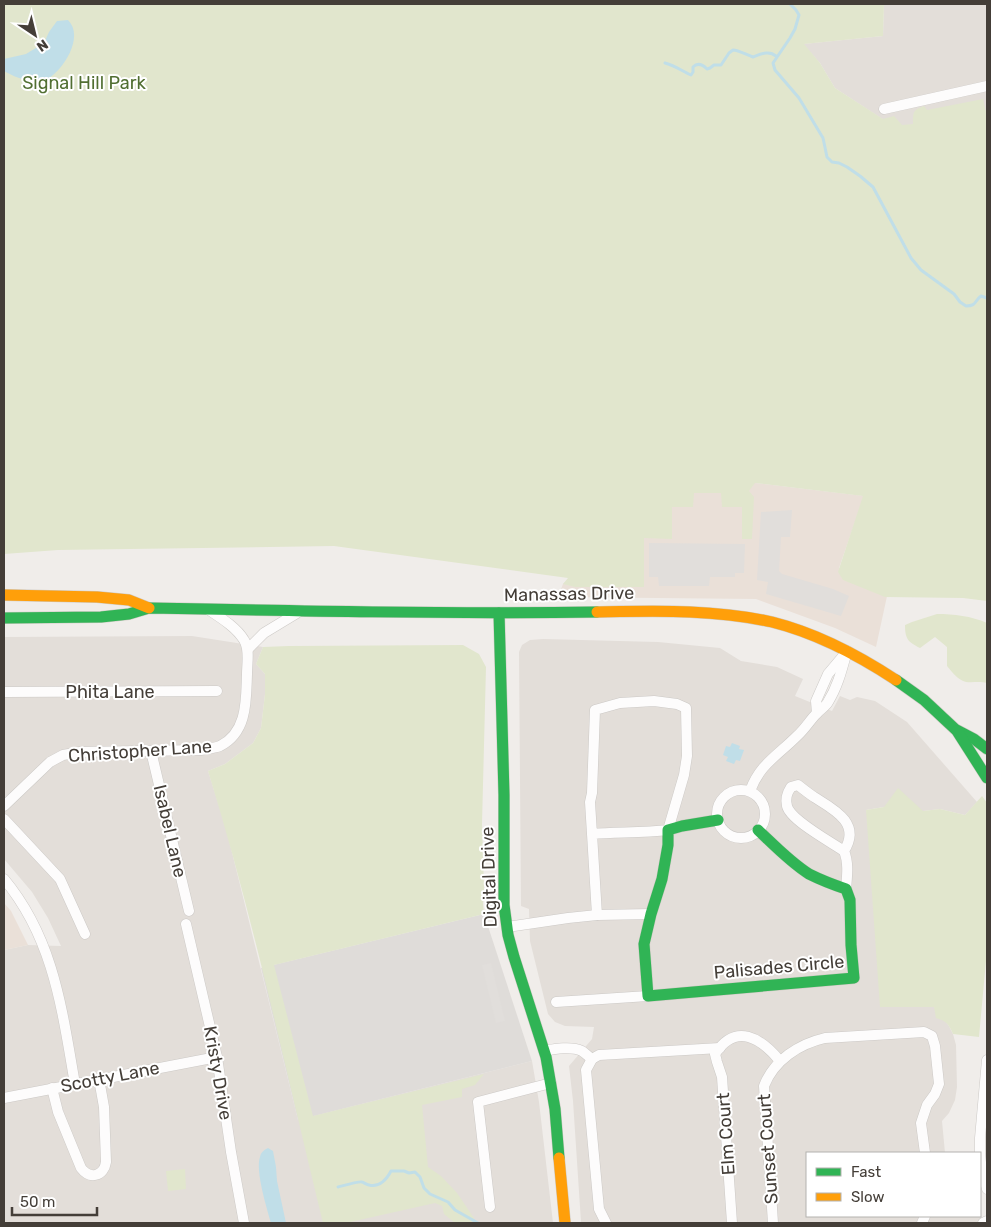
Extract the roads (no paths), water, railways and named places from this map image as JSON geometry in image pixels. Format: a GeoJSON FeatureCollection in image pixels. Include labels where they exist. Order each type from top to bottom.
{"type":"FeatureCollection","features":[{"type":"Feature","properties":{"kind":"street"},"geometry":{"type":"LineString","coordinates":[[884,109],[987,86]]}},
{"type":"Feature","properties":{"kind":"street","name":"Manassas Drive"},"geometry":{"type":"LineString","coordinates":[[4,595],[97,597],[129,600],[149,608]]}},
{"type":"Feature","properties":{"kind":"street","name":"Manassas Drive"},"geometry":{"type":"LineString","coordinates":[[4,618],[101,617],[129,614],[149,608],[499,613],[676,611],[705,612],[741,617],[773,623],[805,633],[847,651],[882,671],[921,698],[957,731],[987,778]]}},
{"type":"Feature","properties":{"kind":"street"},"geometry":{"type":"LineString","coordinates":[[208,609],[230,624],[245,640],[248,649],[264,633],[299,611]]}},
{"type":"Feature","properties":{"kind":"street","name":"Digital Drive"},"geometry":{"type":"LineString","coordinates":[[499,613],[504,795],[504,905],[514,957],[544,1051],[551,1083],[565,1223]]}},
{"type":"Feature","properties":{"kind":"street","name":"Christopher Lane"},"geometry":{"type":"LineString","coordinates":[[4,806],[50,762],[63,755],[80,752],[201,750],[219,746],[232,736],[244,715],[248,649]]}},
{"type":"Feature","properties":{"kind":"street"},"geometry":{"type":"LineString","coordinates":[[750,791],[754,781],[766,764],[804,730],[817,713],[827,704],[840,677],[847,651]]}},
{"type":"Feature","properties":{"kind":"street","name":"Phita Lane"},"geometry":{"type":"LineString","coordinates":[[4,692],[217,691]]}},
{"type":"Feature","properties":{"kind":"street"},"geometry":{"type":"LineString","coordinates":[[597,915],[590,802],[592,793],[595,710],[620,702],[654,701],[677,704],[686,708],[687,756],[684,775],[668,830],[668,845],[662,879],[644,944],[648,996]]}},
{"type":"Feature","properties":{"kind":"street","name":"Manassas Drive"},"geometry":{"type":"LineString","coordinates":[[957,731],[972,738],[987,749]]}},
{"type":"Feature","properties":{"kind":"street","name":"Isabel Lane"},"geometry":{"type":"LineString","coordinates":[[151,751],[189,911]]}},
{"type":"Feature","properties":{"kind":"street","name":"Palisades Circle"},"geometry":{"type":"LineString","coordinates":[[556,1002],[854,978],[850,900],[846,890],[846,856],[844,850],[800,822],[787,808],[786,796],[791,787],[798,784],[843,817],[850,832],[848,844],[844,850]]}},
{"type":"Feature","properties":{"kind":"street"},"geometry":{"type":"LineString","coordinates":[[736,790],[750,791],[758,796],[762,802],[765,817],[763,824],[753,835],[746,838],[738,838],[725,832],[720,827],[717,812],[718,805],[729,793],[736,790]]}},
{"type":"Feature","properties":{"kind":"street"},"geometry":{"type":"LineString","coordinates":[[4,819],[60,879],[85,934]]}},
{"type":"Feature","properties":{"kind":"street"},"geometry":{"type":"LineString","coordinates":[[592,834],[668,830],[718,820]]}},
{"type":"Feature","properties":{"kind":"street"},"geometry":{"type":"LineString","coordinates":[[758,830],[808,873],[846,890]]}},
{"type":"Feature","properties":{"kind":"street"},"geometry":{"type":"LineString","coordinates":[[4,879],[22,904],[33,924],[54,974],[75,1084]]}},
{"type":"Feature","properties":{"kind":"street"},"geometry":{"type":"LineString","coordinates":[[507,927],[597,915],[651,914]]}},
{"type":"Feature","properties":{"kind":"street","name":"Kristy Drive"},"geometry":{"type":"LineString","coordinates":[[186,924],[217,1057],[244,1223]]}},
{"type":"Feature","properties":{"kind":"street","name":"Sunset Court"},"geometry":{"type":"LineString","coordinates":[[773,1223],[764,1086],[780,1061],[797,1049],[825,1038],[924,1032],[932,1036],[935,1046],[939,1084],[927,1105],[921,1123],[925,1152]]}},
{"type":"Feature","properties":{"kind":"street"},"geometry":{"type":"LineString","coordinates":[[606,1223],[599,1209],[586,1070],[592,1059],[599,1055],[720,1048],[726,1041],[732,1038],[751,1036],[763,1043],[780,1061]]}},
{"type":"Feature","properties":{"kind":"street"},"geometry":{"type":"LineString","coordinates":[[544,1051],[568,1048],[580,1050],[592,1059]]}},
{"type":"Feature","properties":{"kind":"street","name":"Elm Court"},"geometry":{"type":"LineString","coordinates":[[720,1048],[715,1054],[722,1077],[732,1223]]}},
{"type":"Feature","properties":{"kind":"street","name":"Scotty Lane"},"geometry":{"type":"LineString","coordinates":[[4,1098],[217,1057]]}},
{"type":"Feature","properties":{"kind":"street"},"geometry":{"type":"LineString","coordinates":[[980,1152],[987,1060]]}},
{"type":"Feature","properties":{"kind":"street"},"geometry":{"type":"LineString","coordinates":[[52,1088],[58,1112],[81,1168],[87,1174],[95,1175],[102,1172],[106,1162],[104,1107],[99,1079]]}},
{"type":"Feature","properties":{"kind":"street"},"geometry":{"type":"LineString","coordinates":[[490,1207],[478,1102],[551,1083]]}},
{"type":"Feature","properties":{"kind":"street"},"geometry":{"type":"LineString","coordinates":[[981,1159],[982,1172],[987,1189]]}},
{"type":"Feature","properties":{"kind":"street"},"geometry":{"type":"LineString","coordinates":[[983,1223],[987,1221]]}},
{"type":"Feature","properties":{"kind":"water"},"geometry":{"type":"Polygon","coordinates":[[[68,20],[73,27],[73,44],[65,62],[53,76],[36,82],[19,78],[4,71],[4,59],[26,54],[44,43],[57,21],[68,20]]]}},
{"type":"Feature","properties":{"kind":"water"},"geometry":{"type":"Polygon","coordinates":[[[732,743],[740,746],[739,749],[744,750],[740,761],[736,760],[734,764],[726,761],[728,757],[723,755],[726,746],[730,747],[732,743]]]}},
{"type":"Feature","properties":{"kind":"water"},"geometry":{"type":"Polygon","coordinates":[[[268,1148],[273,1151],[286,1223],[271,1223],[264,1199],[259,1163],[261,1154],[268,1148]]]}},
{"type":"Feature","properties":{"kind":"waterway"},"geometry":{"type":"LineString","coordinates":[[790,4],[799,15],[795,29],[773,63],[775,70],[799,98],[823,138],[827,157],[832,162],[847,167],[873,187],[911,258],[921,270],[954,294],[966,306],[974,304],[981,296],[987,298]]}},
{"type":"Feature","properties":{"kind":"waterway"},"geometry":{"type":"LineString","coordinates":[[665,63],[691,75],[693,67],[699,64],[707,69],[714,65],[721,65],[733,50],[753,57],[768,53],[776,56]]}},
{"type":"Feature","properties":{"kind":"waterway"},"geometry":{"type":"LineString","coordinates":[[338,1187],[360,1182],[373,1186],[385,1180],[391,1171],[415,1172],[420,1177],[424,1188],[430,1194],[448,1202],[455,1210],[478,1223]]}},
{"type":"Feature","properties":{"kind":"park label","name":"Signal Hill Park"},"geometry":{"type":"Point","coordinates":[84,83]}}]}
